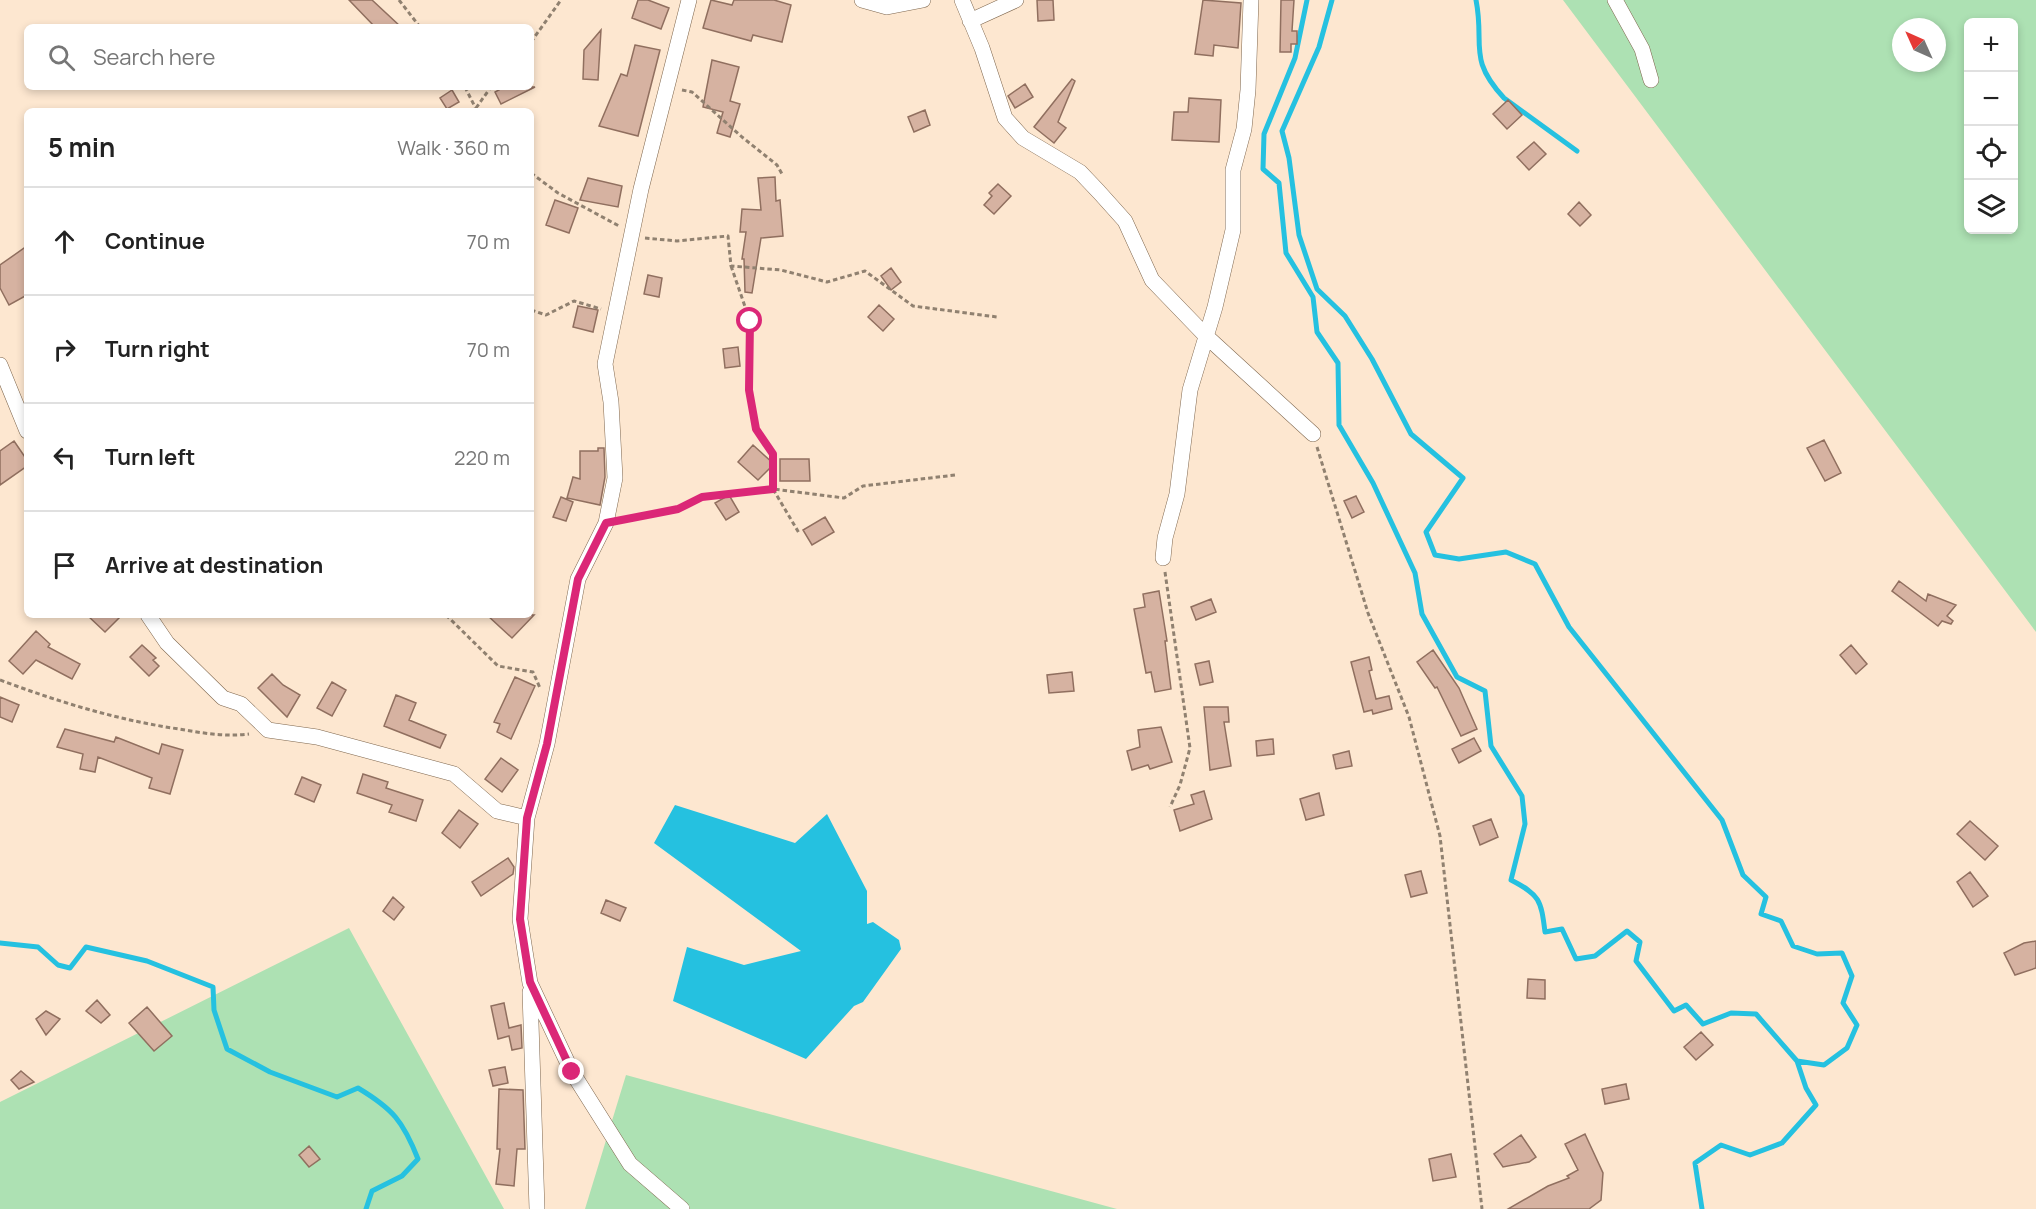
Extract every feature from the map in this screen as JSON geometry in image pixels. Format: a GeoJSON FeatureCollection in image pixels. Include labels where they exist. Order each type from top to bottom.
{"type":"FeatureCollection","features":[{"type":"Feature","properties":{"kind":"street"},"geometry":{"type":"LineString","coordinates":[[537,1209],[530,982],[520,919],[527,818],[553,714],[578,579],[606,523],[615,478],[611,402],[605,364],[631,237],[689,0]]}},
{"type":"Feature","properties":{"kind":"street"},"geometry":{"type":"LineString","coordinates":[[862,0],[887,7],[923,0]]}},
{"type":"Feature","properties":{"kind":"street"},"geometry":{"type":"LineString","coordinates":[[962,0],[982,48],[1005,118],[1023,138],[1080,172],[1125,221],[1152,280],[1206,336],[1313,434]]}},
{"type":"Feature","properties":{"kind":"street"},"geometry":{"type":"LineString","coordinates":[[970,21],[1016,0]]}},
{"type":"Feature","properties":{"kind":"street"},"geometry":{"type":"LineString","coordinates":[[1163,558],[1165,538],[1177,494],[1190,390],[1233,230],[1233,171],[1244,129],[1248,90],[1251,0]]}},
{"type":"Feature","properties":{"kind":"street"},"geometry":{"type":"LineString","coordinates":[[1615,0],[1642,49],[1651,80]]}},
{"type":"Feature","properties":{"kind":"street"},"geometry":{"type":"LineString","coordinates":[[0,364],[24,423]]}},
{"type":"Feature","properties":{"kind":"street"},"geometry":{"type":"LineString","coordinates":[[150,618],[167,643],[223,698],[241,704],[268,730],[317,737],[454,774],[497,811],[527,818]]}},
{"type":"Feature","properties":{"kind":"street"},"geometry":{"type":"LineString","coordinates":[[530,982],[572,1072],[630,1164],[682,1209]]}},
{"type":"Feature","properties":{"kind":"path"},"geometry":{"type":"LineString","coordinates":[[399,0],[418,24]]}},
{"type":"Feature","properties":{"kind":"path"},"geometry":{"type":"LineString","coordinates":[[534,38],[561,0]]}},
{"type":"Feature","properties":{"kind":"path"},"geometry":{"type":"LineString","coordinates":[[669,87],[692,92],[777,165],[782,174]]}},
{"type":"Feature","properties":{"kind":"path"},"geometry":{"type":"LineString","coordinates":[[466,90],[476,108]]}},
{"type":"Feature","properties":{"kind":"path"},"geometry":{"type":"LineString","coordinates":[[477,108],[489,90]]}},
{"type":"Feature","properties":{"kind":"path"},"geometry":{"type":"LineString","coordinates":[[534,175],[558,193],[621,227],[631,237],[677,241],[728,236],[731,266],[750,321],[749,390],[756,429],[773,454],[773,489],[799,532]]}},
{"type":"Feature","properties":{"kind":"path"},"geometry":{"type":"LineString","coordinates":[[731,266],[781,270],[827,282],[865,271],[913,306],[997,317]]}},
{"type":"Feature","properties":{"kind":"path"},"geometry":{"type":"LineString","coordinates":[[534,311],[546,315],[574,301],[617,313]]}},
{"type":"Feature","properties":{"kind":"path"},"geometry":{"type":"LineString","coordinates":[[1313,434],[1368,613],[1409,717],[1440,836],[1482,1209]]}},
{"type":"Feature","properties":{"kind":"path"},"geometry":{"type":"LineString","coordinates":[[606,523],[678,509],[702,497],[773,489],[844,498],[863,486],[955,475]]}},
{"type":"Feature","properties":{"kind":"path"},"geometry":{"type":"LineString","coordinates":[[1163,558],[1190,748],[1180,785],[1170,807]]}},
{"type":"Feature","properties":{"kind":"path"},"geometry":{"type":"LineString","coordinates":[[449,618],[498,666],[533,672],[553,714]]}},
{"type":"Feature","properties":{"kind":"path"},"geometry":{"type":"LineString","coordinates":[[0,680],[60,702],[134,722],[217,735],[246,735],[268,730]]}},
{"type":"Feature","properties":{"kind":"green space"},"geometry":{"type":"Polygon","coordinates":[[[1563,0],[2036,0],[2036,632],[1563,0]]]}},
{"type":"Feature","properties":{"kind":"green space"},"geometry":{"type":"Polygon","coordinates":[[[349,928],[504,1209],[0,1209],[0,1102],[349,928]]]}},
{"type":"Feature","properties":{"kind":"green space"},"geometry":{"type":"Polygon","coordinates":[[[626,1075],[1117,1209],[585,1209],[626,1075]]]}},
{"type":"Feature","properties":{"kind":"water"},"geometry":{"type":"Polygon","coordinates":[[[675,805],[795,843],[827,814],[867,891],[867,924],[873,922],[899,940],[901,949],[863,1002],[854,1006],[806,1059],[673,1001],[687,947],[744,965],[801,951],[654,843],[675,805]]]}},
{"type":"Feature","properties":{"kind":"building"},"geometry":{"type":"Polygon","coordinates":[[[349,0],[372,0],[398,24],[372,24],[349,0]]]}},
{"type":"Feature","properties":{"kind":"building"},"geometry":{"type":"Polygon","coordinates":[[[638,0],[648,0],[669,8],[661,29],[632,18],[638,0]]]}},
{"type":"Feature","properties":{"kind":"building"},"geometry":{"type":"Polygon","coordinates":[[[711,0],[732,5],[734,0],[774,0],[791,5],[782,42],[753,35],[751,41],[703,28],[711,0]]]}},
{"type":"Feature","properties":{"kind":"building"},"geometry":{"type":"Polygon","coordinates":[[[1037,0],[1053,0],[1054,20],[1038,21],[1037,0]]]}},
{"type":"Feature","properties":{"kind":"building"},"geometry":{"type":"Polygon","coordinates":[[[1203,0],[1241,3],[1238,48],[1214,45],[1213,56],[1195,54],[1203,0]]]}},
{"type":"Feature","properties":{"kind":"building"},"geometry":{"type":"Polygon","coordinates":[[[1281,0],[1294,0],[1292,31],[1297,31],[1297,44],[1291,44],[1291,52],[1280,52],[1281,0]]]}},
{"type":"Feature","properties":{"kind":"building"},"geometry":{"type":"Polygon","coordinates":[[[601,30],[598,80],[583,79],[584,50],[601,30]]]}},
{"type":"Feature","properties":{"kind":"building"},"geometry":{"type":"Polygon","coordinates":[[[635,45],[660,50],[638,136],[599,126],[621,74],[627,76],[635,45]]]}},
{"type":"Feature","properties":{"kind":"building"},"geometry":{"type":"Polygon","coordinates":[[[712,60],[739,67],[730,101],[740,104],[730,137],[717,133],[723,112],[703,107],[712,60]]]}},
{"type":"Feature","properties":{"kind":"building"},"geometry":{"type":"Polygon","coordinates":[[[1072,79],[1075,81],[1058,122],[1066,128],[1054,143],[1034,127],[1072,79]]]}},
{"type":"Feature","properties":{"kind":"building"},"geometry":{"type":"Polygon","coordinates":[[[1025,84],[1033,97],[1015,108],[1008,96],[1025,84]]]}},
{"type":"Feature","properties":{"kind":"building"},"geometry":{"type":"Polygon","coordinates":[[[452,90],[459,102],[446,108],[440,98],[452,90]]]}},
{"type":"Feature","properties":{"kind":"building"},"geometry":{"type":"Polygon","coordinates":[[[499,90],[529,90],[501,104],[495,92],[499,90]]]}},
{"type":"Feature","properties":{"kind":"building"},"geometry":{"type":"Polygon","coordinates":[[[1189,98],[1221,100],[1219,142],[1172,140],[1174,112],[1188,112],[1189,98]]]}},
{"type":"Feature","properties":{"kind":"building"},"geometry":{"type":"Polygon","coordinates":[[[1508,100],[1522,115],[1507,129],[1493,114],[1508,100]]]}},
{"type":"Feature","properties":{"kind":"building"},"geometry":{"type":"Polygon","coordinates":[[[925,110],[930,125],[914,132],[908,117],[925,110]]]}},
{"type":"Feature","properties":{"kind":"building"},"geometry":{"type":"Polygon","coordinates":[[[1534,142],[1546,154],[1529,170],[1517,157],[1534,142]]]}},
{"type":"Feature","properties":{"kind":"building"},"geometry":{"type":"Polygon","coordinates":[[[775,177],[776,201],[780,200],[783,236],[761,238],[752,293],[745,292],[744,259],[742,259],[746,232],[740,232],[742,209],[761,210],[758,178],[775,177]]]}},
{"type":"Feature","properties":{"kind":"building"},"geometry":{"type":"Polygon","coordinates":[[[588,178],[622,186],[618,207],[580,200],[588,178]]]}},
{"type":"Feature","properties":{"kind":"building"},"geometry":{"type":"Polygon","coordinates":[[[998,184],[1011,196],[994,214],[984,205],[992,196],[989,193],[998,184]]]}},
{"type":"Feature","properties":{"kind":"building"},"geometry":{"type":"Polygon","coordinates":[[[555,200],[578,208],[569,233],[546,225],[555,200]]]}},
{"type":"Feature","properties":{"kind":"building"},"geometry":{"type":"Polygon","coordinates":[[[1579,202],[1591,215],[1580,226],[1568,214],[1579,202]]]}},
{"type":"Feature","properties":{"kind":"building"},"geometry":{"type":"Polygon","coordinates":[[[24,248],[24,297],[9,305],[0,288],[0,265],[24,248]]]}},
{"type":"Feature","properties":{"kind":"building"},"geometry":{"type":"Polygon","coordinates":[[[891,268],[901,282],[891,290],[881,276],[891,268]]]}},
{"type":"Feature","properties":{"kind":"building"},"geometry":{"type":"Polygon","coordinates":[[[648,275],[662,278],[659,297],[644,294],[648,275]]]}},
{"type":"Feature","properties":{"kind":"building"},"geometry":{"type":"Polygon","coordinates":[[[879,305],[894,319],[883,331],[868,317],[879,305]]]}},
{"type":"Feature","properties":{"kind":"building"},"geometry":{"type":"Polygon","coordinates":[[[578,306],[598,310],[593,332],[573,327],[578,306]]]}},
{"type":"Feature","properties":{"kind":"building"},"geometry":{"type":"Polygon","coordinates":[[[738,347],[740,366],[725,368],[723,349],[738,347]]]}},
{"type":"Feature","properties":{"kind":"building"},"geometry":{"type":"Polygon","coordinates":[[[1824,440],[1841,473],[1825,481],[1807,448],[1824,440]]]}},
{"type":"Feature","properties":{"kind":"building"},"geometry":{"type":"Polygon","coordinates":[[[14,441],[24,456],[24,468],[0,485],[0,451],[14,441]]]}},
{"type":"Feature","properties":{"kind":"building"},"geometry":{"type":"Polygon","coordinates":[[[753,445],[774,464],[758,480],[738,462],[753,445]]]}},
{"type":"Feature","properties":{"kind":"building"},"geometry":{"type":"Polygon","coordinates":[[[598,448],[604,448],[605,477],[600,505],[567,498],[573,477],[580,479],[580,451],[598,451],[598,448]]]}},
{"type":"Feature","properties":{"kind":"building"},"geometry":{"type":"Polygon","coordinates":[[[780,459],[809,459],[810,481],[780,481],[780,459]]]}},
{"type":"Feature","properties":{"kind":"building"},"geometry":{"type":"Polygon","coordinates":[[[729,495],[739,512],[726,520],[715,503],[729,495]]]}},
{"type":"Feature","properties":{"kind":"building"},"geometry":{"type":"Polygon","coordinates":[[[1356,496],[1364,512],[1352,518],[1344,501],[1356,496]]]}},
{"type":"Feature","properties":{"kind":"building"},"geometry":{"type":"Polygon","coordinates":[[[561,497],[573,502],[566,521],[553,517],[561,497]]]}},
{"type":"Feature","properties":{"kind":"building"},"geometry":{"type":"Polygon","coordinates":[[[825,517],[834,532],[812,545],[803,530],[825,517]]]}},
{"type":"Feature","properties":{"kind":"building"},"geometry":{"type":"Polygon","coordinates":[[[1899,581],[1926,601],[1928,594],[1956,605],[1947,616],[1953,621],[1951,624],[1942,621],[1938,626],[1892,591],[1899,581]]]}},
{"type":"Feature","properties":{"kind":"building"},"geometry":{"type":"Polygon","coordinates":[[[1159,591],[1167,641],[1165,641],[1171,689],[1155,692],[1151,672],[1146,673],[1134,609],[1145,607],[1143,594],[1159,591]]]}},
{"type":"Feature","properties":{"kind":"building"},"geometry":{"type":"Polygon","coordinates":[[[1211,599],[1216,612],[1196,620],[1191,607],[1211,599]]]}},
{"type":"Feature","properties":{"kind":"building"},"geometry":{"type":"Polygon","coordinates":[[[90,618],[119,618],[105,632],[90,618]]]}},
{"type":"Feature","properties":{"kind":"building"},"geometry":{"type":"Polygon","coordinates":[[[490,618],[531,618],[512,638],[490,618]]]}},
{"type":"Feature","properties":{"kind":"building"},"geometry":{"type":"Polygon","coordinates":[[[36,631],[50,644],[48,647],[80,664],[72,679],[36,660],[23,674],[9,661],[36,631]]]}},
{"type":"Feature","properties":{"kind":"building"},"geometry":{"type":"Polygon","coordinates":[[[142,645],[156,658],[153,660],[159,666],[149,676],[130,657],[142,645]]]}},
{"type":"Feature","properties":{"kind":"building"},"geometry":{"type":"Polygon","coordinates":[[[1851,645],[1867,664],[1856,674],[1840,655],[1851,645]]]}},
{"type":"Feature","properties":{"kind":"building"},"geometry":{"type":"Polygon","coordinates":[[[1433,650],[1459,688],[1477,729],[1461,736],[1437,687],[1435,688],[1417,662],[1433,650]]]}},
{"type":"Feature","properties":{"kind":"building"},"geometry":{"type":"Polygon","coordinates":[[[1369,657],[1372,670],[1369,671],[1376,699],[1389,696],[1392,709],[1373,714],[1372,710],[1364,712],[1351,662],[1369,657]]]}},
{"type":"Feature","properties":{"kind":"building"},"geometry":{"type":"Polygon","coordinates":[[[1209,661],[1213,682],[1200,685],[1195,664],[1209,661]]]}},
{"type":"Feature","properties":{"kind":"building"},"geometry":{"type":"Polygon","coordinates":[[[1072,672],[1074,691],[1049,693],[1047,675],[1072,672]]]}},
{"type":"Feature","properties":{"kind":"building"},"geometry":{"type":"Polygon","coordinates":[[[272,674],[283,685],[300,695],[287,717],[258,688],[272,674]]]}},
{"type":"Feature","properties":{"kind":"building"},"geometry":{"type":"Polygon","coordinates":[[[515,677],[535,686],[511,739],[497,732],[500,724],[494,722],[515,677]]]}},
{"type":"Feature","properties":{"kind":"building"},"geometry":{"type":"Polygon","coordinates":[[[332,682],[346,690],[332,716],[317,708],[332,682]]]}},
{"type":"Feature","properties":{"kind":"building"},"geometry":{"type":"Polygon","coordinates":[[[396,695],[416,703],[409,720],[446,735],[440,748],[384,726],[396,695]]]}},
{"type":"Feature","properties":{"kind":"building"},"geometry":{"type":"Polygon","coordinates":[[[0,697],[19,705],[12,722],[0,717],[0,697]]]}},
{"type":"Feature","properties":{"kind":"building"},"geometry":{"type":"Polygon","coordinates":[[[1204,707],[1228,707],[1229,722],[1224,722],[1231,766],[1210,770],[1204,707]]]}},
{"type":"Feature","properties":{"kind":"building"},"geometry":{"type":"Polygon","coordinates":[[[1161,727],[1172,762],[1150,769],[1148,765],[1132,770],[1127,751],[1140,747],[1138,730],[1161,727]]]}},
{"type":"Feature","properties":{"kind":"building"},"geometry":{"type":"Polygon","coordinates":[[[65,729],[114,742],[116,737],[159,754],[162,744],[183,750],[170,794],[149,788],[152,778],[98,757],[95,772],[80,769],[83,754],[57,747],[65,729]]]}},
{"type":"Feature","properties":{"kind":"building"},"geometry":{"type":"Polygon","coordinates":[[[1474,738],[1481,751],[1459,763],[1452,749],[1474,738]]]}},
{"type":"Feature","properties":{"kind":"building"},"geometry":{"type":"Polygon","coordinates":[[[1273,739],[1274,754],[1257,756],[1256,741],[1273,739]]]}},
{"type":"Feature","properties":{"kind":"building"},"geometry":{"type":"Polygon","coordinates":[[[1349,751],[1352,766],[1336,769],[1333,755],[1349,751]]]}},
{"type":"Feature","properties":{"kind":"building"},"geometry":{"type":"Polygon","coordinates":[[[501,758],[518,770],[502,792],[485,779],[501,758]]]}},
{"type":"Feature","properties":{"kind":"building"},"geometry":{"type":"Polygon","coordinates":[[[363,774],[388,782],[386,788],[423,800],[416,821],[389,812],[392,805],[357,793],[363,774]]]}},
{"type":"Feature","properties":{"kind":"building"},"geometry":{"type":"Polygon","coordinates":[[[302,777],[321,785],[314,802],[295,794],[302,777]]]}},
{"type":"Feature","properties":{"kind":"building"},"geometry":{"type":"Polygon","coordinates":[[[1204,791],[1212,819],[1180,831],[1174,810],[1194,804],[1191,795],[1204,791]]]}},
{"type":"Feature","properties":{"kind":"building"},"geometry":{"type":"Polygon","coordinates":[[[1319,793],[1324,815],[1306,820],[1300,799],[1319,793]]]}},
{"type":"Feature","properties":{"kind":"building"},"geometry":{"type":"Polygon","coordinates":[[[459,810],[478,824],[460,848],[442,833],[459,810]]]}},
{"type":"Feature","properties":{"kind":"building"},"geometry":{"type":"Polygon","coordinates":[[[1491,819],[1498,837],[1480,845],[1473,826],[1491,819]]]}},
{"type":"Feature","properties":{"kind":"building"},"geometry":{"type":"Polygon","coordinates":[[[1970,821],[1998,846],[1985,860],[1957,834],[1970,821]]]}},
{"type":"Feature","properties":{"kind":"building"},"geometry":{"type":"Polygon","coordinates":[[[508,858],[514,867],[513,874],[481,896],[472,882],[508,858]]]}},
{"type":"Feature","properties":{"kind":"building"},"geometry":{"type":"Polygon","coordinates":[[[1421,871],[1427,893],[1411,897],[1405,875],[1421,871]]]}},
{"type":"Feature","properties":{"kind":"building"},"geometry":{"type":"Polygon","coordinates":[[[1970,872],[1988,896],[1973,907],[1957,882],[1970,872]]]}},
{"type":"Feature","properties":{"kind":"building"},"geometry":{"type":"Polygon","coordinates":[[[393,897],[404,907],[394,920],[383,911],[393,897]]]}},
{"type":"Feature","properties":{"kind":"building"},"geometry":{"type":"Polygon","coordinates":[[[606,900],[626,908],[620,921],[601,913],[606,900]]]}},
{"type":"Feature","properties":{"kind":"building"},"geometry":{"type":"Polygon","coordinates":[[[2036,941],[2036,968],[2015,975],[2004,953],[2024,943],[2036,941]]]}},
{"type":"Feature","properties":{"kind":"building"},"geometry":{"type":"Polygon","coordinates":[[[1528,979],[1545,980],[1545,999],[1527,998],[1528,979]]]}},
{"type":"Feature","properties":{"kind":"building"},"geometry":{"type":"Polygon","coordinates":[[[97,1000],[110,1015],[101,1023],[86,1011],[97,1000]]]}},
{"type":"Feature","properties":{"kind":"building"},"geometry":{"type":"Polygon","coordinates":[[[504,1003],[509,1028],[521,1025],[522,1048],[512,1050],[509,1036],[498,1039],[491,1006],[504,1003]]]}},
{"type":"Feature","properties":{"kind":"building"},"geometry":{"type":"Polygon","coordinates":[[[147,1007],[172,1036],[154,1051],[129,1023],[147,1007]]]}},
{"type":"Feature","properties":{"kind":"building"},"geometry":{"type":"Polygon","coordinates":[[[46,1011],[60,1019],[46,1035],[36,1019],[46,1011]]]}},
{"type":"Feature","properties":{"kind":"building"},"geometry":{"type":"Polygon","coordinates":[[[1701,1032],[1713,1045],[1696,1060],[1684,1047],[1701,1032]]]}},
{"type":"Feature","properties":{"kind":"building"},"geometry":{"type":"Polygon","coordinates":[[[505,1067],[508,1083],[493,1086],[489,1070],[505,1067]]]}},
{"type":"Feature","properties":{"kind":"building"},"geometry":{"type":"Polygon","coordinates":[[[21,1071],[34,1082],[19,1089],[11,1080],[21,1071]]]}},
{"type":"Feature","properties":{"kind":"building"},"geometry":{"type":"Polygon","coordinates":[[[1626,1084],[1629,1099],[1605,1104],[1602,1089],[1626,1084]]]}},
{"type":"Feature","properties":{"kind":"building"},"geometry":{"type":"Polygon","coordinates":[[[499,1089],[523,1090],[525,1149],[517,1149],[514,1186],[496,1184],[500,1149],[497,1149],[499,1089]]]}},
{"type":"Feature","properties":{"kind":"building"},"geometry":{"type":"Polygon","coordinates":[[[1585,1134],[1603,1173],[1601,1200],[1589,1209],[1508,1209],[1548,1186],[1569,1178],[1567,1176],[1578,1170],[1565,1144],[1585,1134]]]}},
{"type":"Feature","properties":{"kind":"building"},"geometry":{"type":"Polygon","coordinates":[[[1521,1135],[1536,1157],[1529,1162],[1503,1167],[1494,1154],[1521,1135]]]}},
{"type":"Feature","properties":{"kind":"building"},"geometry":{"type":"Polygon","coordinates":[[[309,1146],[320,1159],[309,1167],[299,1155],[309,1146]]]}},
{"type":"Feature","properties":{"kind":"building"},"geometry":{"type":"Polygon","coordinates":[[[1451,1154],[1456,1177],[1433,1181],[1429,1159],[1451,1154]]]}},
{"type":"Feature","properties":{"kind":"waterway"},"geometry":{"type":"LineString","coordinates":[[1307,0],[1295,58],[1264,134],[1263,169],[1279,183],[1286,253],[1313,297],[1317,332],[1338,363],[1339,425],[1373,483],[1415,573],[1422,614],[1457,677],[1485,691],[1491,746],[1522,796],[1525,824],[1511,880],[1528,890],[1537,900],[1542,912],[1545,932],[1562,929],[1576,959],[1595,956],[1627,931],[1640,942],[1636,961],[1674,1011],[1686,1005],[1703,1024],[1731,1013],[1756,1014],[1797,1061]]}},
{"type":"Feature","properties":{"kind":"waterway"},"geometry":{"type":"LineString","coordinates":[[1332,0],[1319,47],[1282,131],[1289,158],[1299,235],[1317,289],[1345,316],[1372,359],[1411,434],[1463,478],[1426,532],[1435,555],[1459,559],[1506,552],[1535,564],[1569,627],[1722,820],[1743,875],[1766,897],[1761,914],[1781,921],[1793,946],[1817,954],[1842,953],[1852,976],[1843,1003],[1857,1025],[1847,1048],[1824,1065],[1797,1061],[1806,1088],[1816,1105],[1782,1143],[1750,1155],[1721,1145],[1695,1163],[1702,1209]]}},
{"type":"Feature","properties":{"kind":"waterway"},"geometry":{"type":"LineString","coordinates":[[1476,0],[1481,61],[1493,84],[1504,98],[1577,151]]}},
{"type":"Feature","properties":{"kind":"waterway"},"geometry":{"type":"LineString","coordinates":[[0,943],[38,947],[58,965],[70,968],[86,947],[147,961],[213,987],[214,1010],[227,1049],[270,1072],[337,1097],[358,1088],[380,1103],[402,1125],[418,1159],[402,1176],[372,1191],[366,1209]]}},
{"type":"Feature","properties":{"kind":"route"},"geometry":{"type":"LineString","coordinates":[[572,1072],[530,982],[520,919],[527,818],[547,744],[578,579],[606,523],[678,509],[702,497],[773,489],[773,454],[756,429],[749,390],[750,321]]}}]}
